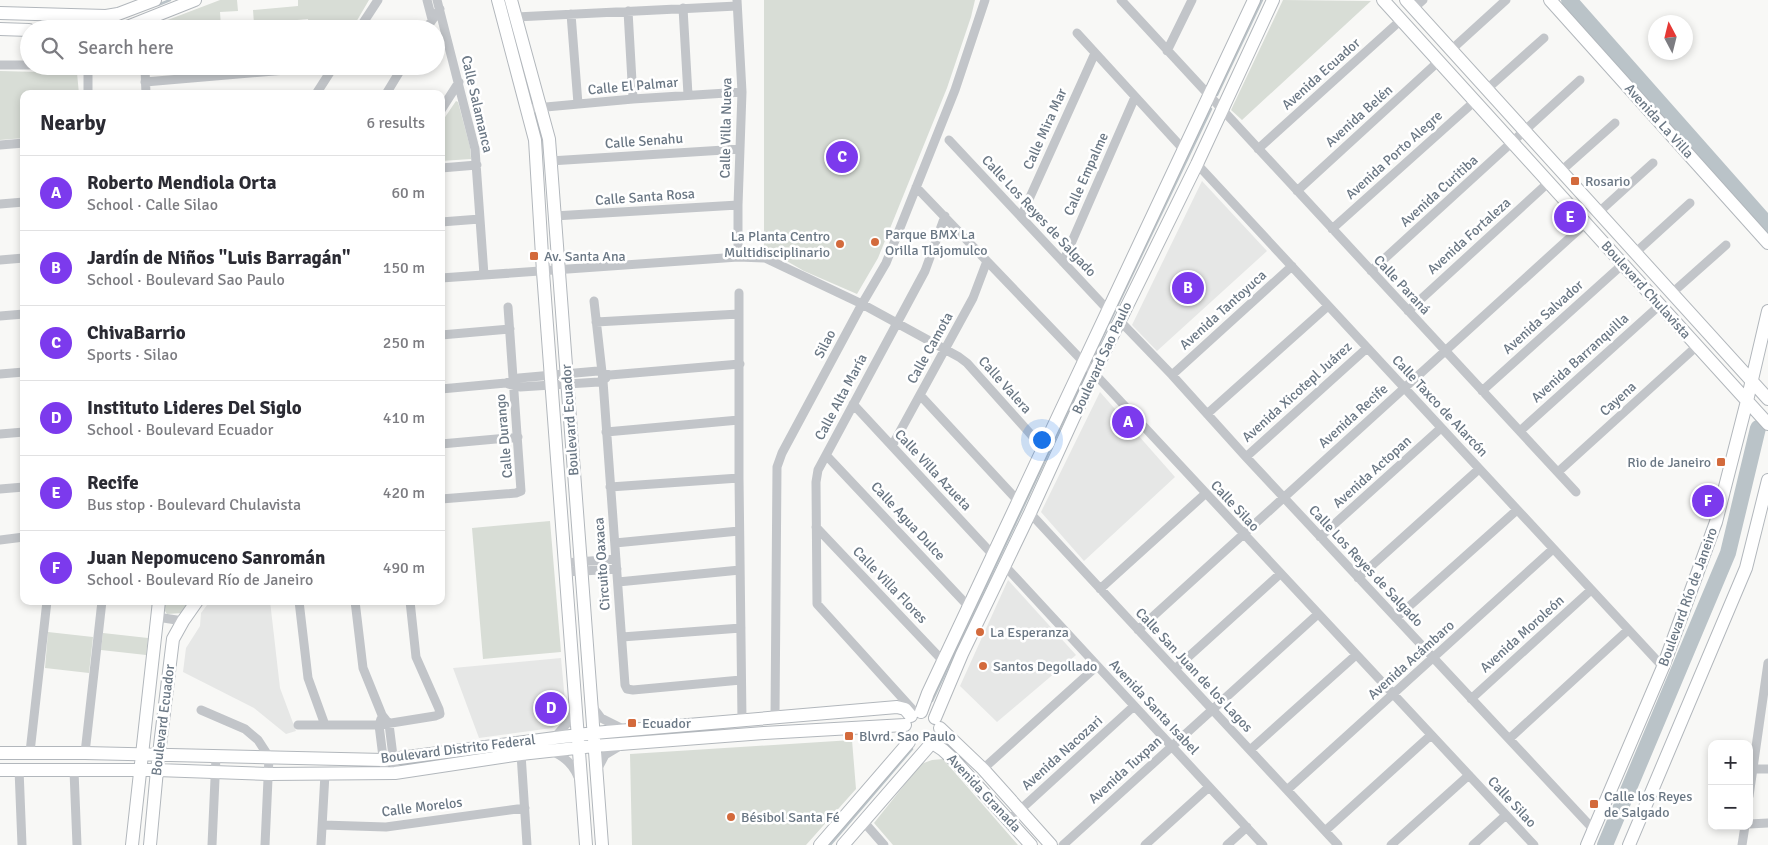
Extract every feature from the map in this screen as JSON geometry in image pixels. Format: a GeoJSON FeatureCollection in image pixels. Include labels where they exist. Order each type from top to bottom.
{"type":"FeatureCollection","features":[{"type":"Feature","properties":{"kind":"main road"},"geometry":{"type":"LineString","coordinates":[[0,13],[106,16],[127,11],[155,0]]}},
{"type":"Feature","properties":{"kind":"main road"},"geometry":{"type":"LineString","coordinates":[[145,20],[195,0]]}},
{"type":"Feature","properties":{"kind":"main road","name":"Boulevard Ecuador"},"geometry":{"type":"LineString","coordinates":[[498,0],[534,108],[548,139],[602,845]]}},
{"type":"Feature","properties":{"kind":"main road","name":"Boulevard Ecuador"},"geometry":{"type":"LineString","coordinates":[[511,0],[534,108],[543,272],[586,845]]}},
{"type":"Feature","properties":{"kind":"main road","name":"Boulevard Sao Paulo"},"geometry":{"type":"LineString","coordinates":[[913,717],[928,693],[969,607],[1254,0]]}},
{"type":"Feature","properties":{"kind":"main road","name":"Boulevard Sao Paulo"},"geometry":{"type":"LineString","coordinates":[[938,723],[962,654],[1030,513],[1119,320],[1197,164],[1273,0]]}},
{"type":"Feature","properties":{"kind":"main road","name":"Boulevard Chulavista"},"geometry":{"type":"LineString","coordinates":[[1383,0],[1768,424]]}},
{"type":"Feature","properties":{"kind":"main road","name":"Avenida La Villa"},"geometry":{"type":"LineString","coordinates":[[1550,0],[1768,243]]}},
{"type":"Feature","properties":{"kind":"main road","name":"Boulevard Chulavista"},"geometry":{"type":"LineString","coordinates":[[1414,3],[1451,50],[1768,399]]}},
{"type":"Feature","properties":{"kind":"main road"},"geometry":{"type":"LineString","coordinates":[[0,29],[20,30]]}},
{"type":"Feature","properties":{"kind":"main road","name":"Boulevard Río de Janeiro"},"geometry":{"type":"LineString","coordinates":[[1587,845],[1662,667],[1716,522],[1768,311]]}},
{"type":"Feature","properties":{"kind":"main road"},"geometry":{"type":"LineString","coordinates":[[1629,845],[1746,568],[1768,480]]}},
{"type":"Feature","properties":{"kind":"main road","name":"Boulevard Ecuador"},"geometry":{"type":"LineString","coordinates":[[132,845],[158,605]]}},
{"type":"Feature","properties":{"kind":"main road","name":"Boulevard Ecuador"},"geometry":{"type":"LineString","coordinates":[[150,845],[173,639],[193,605]]}},
{"type":"Feature","properties":{"kind":"main road","name":"Boulevard Distrito Federal"},"geometry":{"type":"LineString","coordinates":[[626,738],[742,720],[898,707],[905,709],[913,717]]}},
{"type":"Feature","properties":{"kind":"main road"},"geometry":{"type":"LineString","coordinates":[[843,845],[863,821],[931,745],[940,734],[938,723],[926,713],[913,717],[904,732],[909,742],[919,747],[931,745]]}},
{"type":"Feature","properties":{"kind":"main road","name":"Boulevard Distrito Federal"},"geometry":{"type":"LineString","coordinates":[[0,753],[389,759],[578,735],[594,740],[764,733],[913,717]]}},
{"type":"Feature","properties":{"kind":"main road","name":"Avenida Granada"},"geometry":{"type":"LineString","coordinates":[[938,723],[983,769],[1051,845]]}},
{"type":"Feature","properties":{"kind":"main road","name":"Boulevard Distrito Federal"},"geometry":{"type":"LineString","coordinates":[[0,770],[157,770],[269,774],[390,773],[521,754],[579,748],[594,740]]}},
{"type":"Feature","properties":{"kind":"main road"},"geometry":{"type":"LineString","coordinates":[[820,845],[909,742]]}},
{"type":"Feature","properties":{"kind":"main road","name":"Avenida Granada"},"geometry":{"type":"LineString","coordinates":[[931,745],[943,750],[955,761],[1031,845]]}},
{"type":"Feature","properties":{"kind":"street"},"geometry":{"type":"LineString","coordinates":[[365,20],[378,0]]}},
{"type":"Feature","properties":{"kind":"street"},"geometry":{"type":"LineString","coordinates":[[427,0],[432,19]]}},
{"type":"Feature","properties":{"kind":"street","name":"Silao"},"geometry":{"type":"LineString","coordinates":[[764,733],[768,718],[777,467],[782,453],[886,263],[955,90],[985,0]]}},
{"type":"Feature","properties":{"kind":"street","name":"Calle Paraná"},"geometry":{"type":"LineString","coordinates":[[1121,0],[1129,4],[1167,51],[1576,492]]}},
{"type":"Feature","properties":{"kind":"street"},"geometry":{"type":"LineString","coordinates":[[1167,51],[1192,0]]}},
{"type":"Feature","properties":{"kind":"street"},"geometry":{"type":"LineString","coordinates":[[1451,50],[1506,0]]}},
{"type":"Feature","properties":{"kind":"street"},"geometry":{"type":"LineString","coordinates":[[516,17],[683,8],[737,3]]}},
{"type":"Feature","properties":{"kind":"street","name":"Calle Villa Nueva"},"geometry":{"type":"LineString","coordinates":[[737,3],[742,92],[738,257]]}},
{"type":"Feature","properties":{"kind":"street"},"geometry":{"type":"LineString","coordinates":[[432,19],[439,5]]}},
{"type":"Feature","properties":{"kind":"street","name":"Calle Salamanca"},"geometry":{"type":"LineString","coordinates":[[439,5],[443,20]]}},
{"type":"Feature","properties":{"kind":"street"},"geometry":{"type":"LineString","coordinates":[[683,8],[688,95]]}},
{"type":"Feature","properties":{"kind":"street"},"geometry":{"type":"LineString","coordinates":[[628,11],[633,99]]}},
{"type":"Feature","properties":{"kind":"street"},"geometry":{"type":"LineString","coordinates":[[571,14],[578,104]]}},
{"type":"Feature","properties":{"kind":"street","name":"Avenida Ecuador"},"geometry":{"type":"LineString","coordinates":[[1258,149],[1401,20]]}},
{"type":"Feature","properties":{"kind":"street","name":"Calle Salamanca"},"geometry":{"type":"LineString","coordinates":[[445,28],[475,148],[484,275]]}},
{"type":"Feature","properties":{"kind":"street"},"geometry":{"type":"LineString","coordinates":[[1076,33],[1184,150]]}},
{"type":"Feature","properties":{"kind":"street"},"geometry":{"type":"LineString","coordinates":[[1487,90],[1544,38]]}},
{"type":"Feature","properties":{"kind":"street","name":"Calle Mira Mar"},"geometry":{"type":"LineString","coordinates":[[1021,217],[1095,53]]}},
{"type":"Feature","properties":{"kind":"street","name":"Avenida Belén"},"geometry":{"type":"LineString","coordinates":[[1297,191],[1439,61]]}},
{"type":"Feature","properties":{"kind":"street"},"geometry":{"type":"LineString","coordinates":[[0,65],[20,65]]}},
{"type":"Feature","properties":{"kind":"street"},"geometry":{"type":"LineString","coordinates":[[87,75],[88,90]]}},
{"type":"Feature","properties":{"kind":"street"},"geometry":{"type":"LineString","coordinates":[[145,75],[146,90]]}},
{"type":"Feature","properties":{"kind":"street"},"geometry":{"type":"LineString","coordinates":[[145,82],[228,75]]}},
{"type":"Feature","properties":{"kind":"street"},"geometry":{"type":"LineString","coordinates":[[319,90],[328,75]]}},
{"type":"Feature","properties":{"kind":"street"},"geometry":{"type":"LineString","coordinates":[[388,90],[398,75]]}},
{"type":"Feature","properties":{"kind":"street","name":"Avenida Curitiba"},"geometry":{"type":"LineString","coordinates":[[1371,271],[1580,80]]}},
{"type":"Feature","properties":{"kind":"street"},"geometry":{"type":"LineString","coordinates":[[445,104],[459,82]]}},
{"type":"Feature","properties":{"kind":"street","name":"Calle El Palmar"},"geometry":{"type":"LineString","coordinates":[[534,108],[742,92]]}},
{"type":"Feature","properties":{"kind":"street","name":"Calle Empalme"},"geometry":{"type":"LineString","coordinates":[[1063,262],[1135,97]]}},
{"type":"Feature","properties":{"kind":"street","name":"Avenida Porto Alegre"},"geometry":{"type":"LineString","coordinates":[[1332,230],[1475,100]]}},
{"type":"Feature","properties":{"kind":"street"},"geometry":{"type":"LineString","coordinates":[[1561,171],[1615,123]]}},
{"type":"Feature","properties":{"kind":"street","name":"Calle Los Reyes de Salgado"},"geometry":{"type":"LineString","coordinates":[[949,140],[1108,310]]}},
{"type":"Feature","properties":{"kind":"street"},"geometry":{"type":"LineString","coordinates":[[0,145],[20,143]]}},
{"type":"Feature","properties":{"kind":"street","name":"Calle Senahu"},"geometry":{"type":"LineString","coordinates":[[550,161],[740,149]]}},
{"type":"Feature","properties":{"kind":"street"},"geometry":{"type":"LineString","coordinates":[[1598,212],[1653,163]]}},
{"type":"Feature","properties":{"kind":"street","name":"Calle Taxco de Alarcón"},"geometry":{"type":"LineString","coordinates":[[1197,164],[1662,667]]}},
{"type":"Feature","properties":{"kind":"street"},"geometry":{"type":"LineString","coordinates":[[445,168],[477,165]]}},
{"type":"Feature","properties":{"kind":"street","name":"Avenida Fortaleza"},"geometry":{"type":"LineString","coordinates":[[1408,311],[1549,182]]}},
{"type":"Feature","properties":{"kind":"street","name":"Calle Silao"},"geometry":{"type":"LineString","coordinates":[[916,187],[1083,364],[1094,373],[1534,845]]}},
{"type":"Feature","properties":{"kind":"street"},"geometry":{"type":"LineString","coordinates":[[0,204],[20,202]]}},
{"type":"Feature","properties":{"kind":"street"},"geometry":{"type":"LineString","coordinates":[[1635,253],[1690,203]]}},
{"type":"Feature","properties":{"kind":"street","name":"Calle Santa Rosa"},"geometry":{"type":"LineString","coordinates":[[554,216],[738,205]]}},
{"type":"Feature","properties":{"kind":"street","name":"Calle Alta María"},"geometry":{"type":"LineString","coordinates":[[913,717],[816,604],[816,482],[818,470],[925,271],[945,216]]}},
{"type":"Feature","properties":{"kind":"street"},"geometry":{"type":"LineString","coordinates":[[445,222],[480,219]]}},
{"type":"Feature","properties":{"kind":"street","name":"Avenida Recife"},"geometry":{"type":"LineString","coordinates":[[1138,630],[1586,224]]}},
{"type":"Feature","properties":{"kind":"street"},"geometry":{"type":"LineString","coordinates":[[1672,293],[1726,245]]}},
{"type":"Feature","properties":{"kind":"street","name":"Calle Valera"},"geometry":{"type":"LineString","coordinates":[[445,278],[738,257],[765,258],[862,304],[967,363],[1044,448]]}},
{"type":"Feature","properties":{"kind":"street"},"geometry":{"type":"LineString","coordinates":[[0,260],[20,258]]}},
{"type":"Feature","properties":{"kind":"street","name":"Calle Camota"},"geometry":{"type":"LineString","coordinates":[[892,446],[973,298],[987,261]]}},
{"type":"Feature","properties":{"kind":"street","name":"Avenida Salvador"},"geometry":{"type":"LineString","coordinates":[[1482,391],[1623,264]]}},
{"type":"Feature","properties":{"kind":"street","name":"Avenida Tantoyuca"},"geometry":{"type":"LineString","coordinates":[[1172,375],[1292,266]]}},
{"type":"Feature","properties":{"kind":"street"},"geometry":{"type":"LineString","coordinates":[[739,293],[739,531],[742,720]]}},
{"type":"Feature","properties":{"kind":"street","name":"Circuito Oaxaca"},"geometry":{"type":"LineString","coordinates":[[594,301],[605,376],[606,432],[625,685],[627,689],[633,690],[741,680]]}},
{"type":"Feature","properties":{"kind":"street","name":"Avenida Barranquilla"},"geometry":{"type":"LineString","coordinates":[[1520,432],[1660,305]]}},
{"type":"Feature","properties":{"kind":"street"},"geometry":{"type":"LineString","coordinates":[[1207,414],[1328,306]]}},
{"type":"Feature","properties":{"kind":"street","name":"Calle Durango"},"geometry":{"type":"LineString","coordinates":[[445,499],[521,491],[518,437],[511,383],[508,307]]}},
{"type":"Feature","properties":{"kind":"street"},"geometry":{"type":"LineString","coordinates":[[0,316],[20,314]]}},
{"type":"Feature","properties":{"kind":"street"},"geometry":{"type":"LineString","coordinates":[[596,322],[740,314]]}},
{"type":"Feature","properties":{"kind":"street","name":"Calle Los Reyes de Salgado"},"geometry":{"type":"LineString","coordinates":[[1119,320],[1594,830]]}},
{"type":"Feature","properties":{"kind":"street"},"geometry":{"type":"LineString","coordinates":[[445,335],[510,329]]}},
{"type":"Feature","properties":{"kind":"street","name":"Cayena"},"geometry":{"type":"LineString","coordinates":[[1558,472],[1698,346]]}},
{"type":"Feature","properties":{"kind":"street","name":"Avenida Xicotepl Juárez"},"geometry":{"type":"LineString","coordinates":[[1246,457],[1367,348]]}},
{"type":"Feature","properties":{"kind":"street"},"geometry":{"type":"LineString","coordinates":[[445,389],[740,364]]}},
{"type":"Feature","properties":{"kind":"street"},"geometry":{"type":"LineString","coordinates":[[0,374],[20,372]]}},
{"type":"Feature","properties":{"kind":"street"},"geometry":{"type":"LineString","coordinates":[[920,395],[1018,501]]}},
{"type":"Feature","properties":{"kind":"street","name":"Calle Villa Azueta"},"geometry":{"type":"LineString","coordinates":[[853,404],[993,555]]}},
{"type":"Feature","properties":{"kind":"street"},"geometry":{"type":"LineString","coordinates":[[606,432],[739,420]]}},
{"type":"Feature","properties":{"kind":"street","name":"Avenida Actopan"},"geometry":{"type":"LineString","coordinates":[[1320,537],[1441,428]]}},
{"type":"Feature","properties":{"kind":"street"},"geometry":{"type":"LineString","coordinates":[[0,434],[20,432]]}},
{"type":"Feature","properties":{"kind":"street"},"geometry":{"type":"LineString","coordinates":[[445,444],[518,437]]}},
{"type":"Feature","properties":{"kind":"street","name":"Calle Agua Dulce"},"geometry":{"type":"LineString","coordinates":[[826,455],[969,607]]}},
{"type":"Feature","properties":{"kind":"street"},"geometry":{"type":"LineString","coordinates":[[1358,578],[1479,468]]}},
{"type":"Feature","properties":{"kind":"street"},"geometry":{"type":"LineString","coordinates":[[610,486],[739,478]]}},
{"type":"Feature","properties":{"kind":"street"},"geometry":{"type":"LineString","coordinates":[[0,489],[20,487]]}},
{"type":"Feature","properties":{"kind":"street"},"geometry":{"type":"LineString","coordinates":[[1100,589],[1205,494]]}},
{"type":"Feature","properties":{"kind":"street"},"geometry":{"type":"LineString","coordinates":[[1396,618],[1517,510]]}},
{"type":"Feature","properties":{"kind":"street","name":"Calle San Juan de los Lagos"},"geometry":{"type":"LineString","coordinates":[[1030,513],[1338,845]]}},
{"type":"Feature","properties":{"kind":"street","name":"Calle Villa Flores"},"geometry":{"type":"LineString","coordinates":[[816,528],[943,661]]}},
{"type":"Feature","properties":{"kind":"street"},"geometry":{"type":"LineString","coordinates":[[615,542],[739,531]]}},
{"type":"Feature","properties":{"kind":"street"},"geometry":{"type":"LineString","coordinates":[[0,540],[20,538]]}},
{"type":"Feature","properties":{"kind":"street","name":"Avenida Acámbaro"},"geometry":{"type":"LineString","coordinates":[[1288,790],[1553,549]]}},
{"type":"Feature","properties":{"kind":"street"},"geometry":{"type":"LineString","coordinates":[[565,567],[616,559]]}},
{"type":"Feature","properties":{"kind":"street"},"geometry":{"type":"LineString","coordinates":[[581,566],[617,569]]}},
{"type":"Feature","properties":{"kind":"street","name":"Avenida Santa Isabel"},"geometry":{"type":"LineString","coordinates":[[1005,566],[1263,845]]}},
{"type":"Feature","properties":{"kind":"street"},"geometry":{"type":"LineString","coordinates":[[618,582],[740,570]]}},
{"type":"Feature","properties":{"kind":"street"},"geometry":{"type":"LineString","coordinates":[[1175,669],[1280,574]]}},
{"type":"Feature","properties":{"kind":"street","name":"Avenida Moroleón"},"geometry":{"type":"LineString","coordinates":[[1472,699],[1591,590]]}},
{"type":"Feature","properties":{"kind":"street"},"geometry":{"type":"LineString","coordinates":[[30,752],[47,605]]}},
{"type":"Feature","properties":{"kind":"street"},"geometry":{"type":"LineString","coordinates":[[85,753],[102,605]]}},
{"type":"Feature","properties":{"kind":"street"},"geometry":{"type":"LineString","coordinates":[[299,605],[308,678],[325,725]]}},
{"type":"Feature","properties":{"kind":"street"},"geometry":{"type":"LineString","coordinates":[[355,605],[363,668],[383,721],[390,773]]}},
{"type":"Feature","properties":{"kind":"street"},"geometry":{"type":"LineString","coordinates":[[298,725],[383,721],[440,714],[416,656],[410,605]]}},
{"type":"Feature","properties":{"kind":"street","name":"Avenida Tuxpan"},"geometry":{"type":"LineString","coordinates":[[1062,845],[1318,614]]}},
{"type":"Feature","properties":{"kind":"street"},"geometry":{"type":"LineString","coordinates":[[157,618],[182,621]]}},
{"type":"Feature","properties":{"kind":"street"},"geometry":{"type":"LineString","coordinates":[[622,637],[741,628]]}},
{"type":"Feature","properties":{"kind":"street"},"geometry":{"type":"LineString","coordinates":[[1509,739],[1628,630]]}},
{"type":"Feature","properties":{"kind":"street"},"geometry":{"type":"LineString","coordinates":[[1250,750],[1356,655]]}},
{"type":"Feature","properties":{"kind":"street"},"geometry":{"type":"LineString","coordinates":[[1768,663],[1764,713],[1753,769],[1768,769]]}},
{"type":"Feature","properties":{"kind":"street"},"geometry":{"type":"LineString","coordinates":[[983,769],[1097,666]]}},
{"type":"Feature","properties":{"kind":"street"},"geometry":{"type":"LineString","coordinates":[[555,738],[569,721],[576,704]]}},
{"type":"Feature","properties":{"kind":"street"},"geometry":{"type":"LineString","coordinates":[[591,705],[601,718],[626,738],[605,755],[597,773]]}},
{"type":"Feature","properties":{"kind":"street","name":"Avenida Nacozari"},"geometry":{"type":"LineString","coordinates":[[1008,820],[1134,706]]}},
{"type":"Feature","properties":{"kind":"street"},"geometry":{"type":"LineString","coordinates":[[201,710],[245,729],[258,740],[270,758],[265,845]]}},
{"type":"Feature","properties":{"kind":"street"},"geometry":{"type":"LineString","coordinates":[[1325,831],[1431,735]]}},
{"type":"Feature","properties":{"kind":"street"},"geometry":{"type":"LineString","coordinates":[[551,751],[563,756],[571,765],[576,771],[582,786]]}},
{"type":"Feature","properties":{"kind":"street"},"geometry":{"type":"LineString","coordinates":[[521,754],[527,845]]}},
{"type":"Feature","properties":{"kind":"street"},"geometry":{"type":"LineString","coordinates":[[212,845],[216,757]]}},
{"type":"Feature","properties":{"kind":"street"},"geometry":{"type":"LineString","coordinates":[[304,774],[305,759]]}},
{"type":"Feature","properties":{"kind":"street"},"geometry":{"type":"LineString","coordinates":[[19,769],[22,845]]}},
{"type":"Feature","properties":{"kind":"street"},"geometry":{"type":"LineString","coordinates":[[74,771],[77,845]]}},
{"type":"Feature","properties":{"kind":"street"},"geometry":{"type":"LineString","coordinates":[[321,845],[325,774]]}},
{"type":"Feature","properties":{"kind":"street"},"geometry":{"type":"LineString","coordinates":[[1391,845],[1468,775]]}},
{"type":"Feature","properties":{"kind":"street"},"geometry":{"type":"LineString","coordinates":[[1145,845],[1209,787]]}},
{"type":"Feature","properties":{"kind":"street","name":"Calle Morelos"},"geometry":{"type":"LineString","coordinates":[[323,826],[386,827],[525,808]]}},
{"type":"Feature","properties":{"kind":"street"},"geometry":{"type":"LineString","coordinates":[[1473,845],[1506,815]]}},
{"type":"Feature","properties":{"kind":"street"},"geometry":{"type":"LineString","coordinates":[[863,821],[884,845]]}},
{"type":"Feature","properties":{"kind":"street"},"geometry":{"type":"LineString","coordinates":[[1753,824],[1768,823]]}},
{"type":"Feature","properties":{"kind":"street"},"geometry":{"type":"LineString","coordinates":[[1227,845],[1247,827]]}},
{"type":"Feature","properties":{"kind":"street"},"geometry":{"type":"LineString","coordinates":[[1742,845],[1744,830]]}},
{"type":"Feature","properties":{"kind":"shaded area"},"geometry":{"type":"Polygon","coordinates":[[[220,0],[237,0],[238,11],[220,12],[221,20],[168,20],[220,0]]]}},
{"type":"Feature","properties":{"kind":"shaded area"},"geometry":{"type":"Polygon","coordinates":[[[298,0],[369,0],[357,20],[254,20],[253,10],[298,6],[298,0]]]}},
{"type":"Feature","properties":{"kind":"shaded area"},"geometry":{"type":"Polygon","coordinates":[[[764,0],[975,0],[947,88],[878,258],[857,294],[804,271],[764,248],[764,0]]]}},
{"type":"Feature","properties":{"kind":"shaded area"},"geometry":{"type":"Polygon","coordinates":[[[1283,0],[1371,1],[1242,120],[1231,110],[1283,0]]]}},
{"type":"Feature","properties":{"kind":"shaded area"},"geometry":{"type":"Polygon","coordinates":[[[0,71],[20,72],[20,75],[77,75],[79,90],[20,90],[20,138],[0,140],[0,71]]]}},
{"type":"Feature","properties":{"kind":"shaded area"},"geometry":{"type":"Polygon","coordinates":[[[456,101],[458,102],[470,147],[471,159],[445,161],[445,117],[456,101]]]}},
{"type":"Feature","properties":{"kind":"shaded area"},"geometry":{"type":"Polygon","coordinates":[[[1202,181],[1267,251],[1157,351],[1132,325],[1202,181]]]}},
{"type":"Feature","properties":{"kind":"shaded area"},"geometry":{"type":"Polygon","coordinates":[[[1100,392],[1175,477],[1084,561],[1041,512],[1100,392]]]}},
{"type":"Feature","properties":{"kind":"shaded area"},"geometry":{"type":"Polygon","coordinates":[[[550,521],[561,652],[483,659],[472,528],[550,521]]]}},
{"type":"Feature","properties":{"kind":"shaded area"},"geometry":{"type":"Polygon","coordinates":[[[1008,580],[1076,655],[997,722],[960,686],[1008,580]]]}},
{"type":"Feature","properties":{"kind":"shaded area"},"geometry":{"type":"Polygon","coordinates":[[[163,605],[187,605],[182,613],[167,614],[163,608],[163,605]]]}},
{"type":"Feature","properties":{"kind":"shaded area"},"geometry":{"type":"Polygon","coordinates":[[[207,605],[270,605],[280,688],[296,731],[286,734],[254,708],[183,672],[186,648],[200,626],[201,613],[207,605]]]}},
{"type":"Feature","properties":{"kind":"shaded area"},"geometry":{"type":"Polygon","coordinates":[[[48,632],[93,637],[89,673],[45,668],[48,632]]]}},
{"type":"Feature","properties":{"kind":"shaded area"},"geometry":{"type":"Polygon","coordinates":[[[103,633],[148,638],[146,655],[101,650],[103,633]]]}},
{"type":"Feature","properties":{"kind":"shaded area"},"geometry":{"type":"Polygon","coordinates":[[[561,658],[566,712],[563,722],[552,728],[479,738],[453,668],[561,658]]]}},
{"type":"Feature","properties":{"kind":"shaded area","name":"Bésibol Santa Fé"},"geometry":{"type":"Polygon","coordinates":[[[852,740],[856,789],[806,845],[632,845],[630,754],[852,740]]]}},
{"type":"Feature","properties":{"kind":"shaded area"},"geometry":{"type":"Polygon","coordinates":[[[943,759],[1018,845],[893,845],[874,823],[921,764],[943,759]]]}},
{"type":"Feature","properties":{"kind":"waterway"},"geometry":{"type":"LineString","coordinates":[[158,5],[170,0]]}},
{"type":"Feature","properties":{"kind":"waterway"},"geometry":{"type":"LineString","coordinates":[[1217,95],[1262,0]]}},
{"type":"Feature","properties":{"kind":"waterway"},"geometry":{"type":"LineString","coordinates":[[1569,0],[1768,225]]}},
{"type":"Feature","properties":{"kind":"waterway"},"geometry":{"type":"LineString","coordinates":[[1090,363],[1211,109]]}},
{"type":"Feature","properties":{"kind":"waterway"},"geometry":{"type":"LineString","coordinates":[[932,701],[1085,375]]}},
{"type":"Feature","properties":{"kind":"waterway"},"geometry":{"type":"LineString","coordinates":[[1605,845],[1728,553],[1758,428]]}},
{"type":"Feature","properties":{"kind":"waterway"},"geometry":{"type":"LineString","coordinates":[[830,845],[912,749]]}},
{"type":"Feature","properties":{"kind":"place","name":"ChivaBarrio"},"geometry":{"type":"Point","coordinates":[842,157]}},
{"type":"Feature","properties":{"kind":"place","name":"Rosario"},"geometry":{"type":"Point","coordinates":[1575,181]}},
{"type":"Feature","properties":{"kind":"place","name":"Recife"},"geometry":{"type":"Point","coordinates":[1570,217]}},
{"type":"Feature","properties":{"kind":"place","name":"Parque BMX La Orilla Tlajomulco"},"geometry":{"type":"Point","coordinates":[875,242]}},
{"type":"Feature","properties":{"kind":"place","name":"La Planta Centro Multidisciplinario"},"geometry":{"type":"Point","coordinates":[840,244]}},
{"type":"Feature","properties":{"kind":"place","name":"Av. Santa Ana"},"geometry":{"type":"Point","coordinates":[534,256]}},
{"type":"Feature","properties":{"kind":"place","name":"Jardín de Niños \"Luis Barragán\""},"geometry":{"type":"Point","coordinates":[1188,288]}},
{"type":"Feature","properties":{"kind":"place","name":"Roberto Mendiola Orta"},"geometry":{"type":"Point","coordinates":[1128,422]}},
{"type":"Feature","properties":{"kind":"place","name":"Rio de Janeiro"},"geometry":{"type":"Point","coordinates":[1721,462]}},
{"type":"Feature","properties":{"kind":"place","name":"Juan Nepomuceno Sanromán"},"geometry":{"type":"Point","coordinates":[1708,501]}},
{"type":"Feature","properties":{"kind":"place","name":"La Esperanza"},"geometry":{"type":"Point","coordinates":[980,632]}},
{"type":"Feature","properties":{"kind":"place","name":"Santos Degollado"},"geometry":{"type":"Point","coordinates":[983,666]}},
{"type":"Feature","properties":{"kind":"place","name":"Instituto Lideres Del Siglo"},"geometry":{"type":"Point","coordinates":[551,708]}},
{"type":"Feature","properties":{"kind":"place","name":"Ecuador"},"geometry":{"type":"Point","coordinates":[632,723]}},
{"type":"Feature","properties":{"kind":"place","name":"Blvrd. Sao Paulo"},"geometry":{"type":"Point","coordinates":[849,736]}},
{"type":"Feature","properties":{"kind":"place","name":"Calle los Reyes de Salgado"},"geometry":{"type":"Point","coordinates":[1594,804]}},
{"type":"Feature","properties":{"kind":"place","name":"Bésibol Santa Fé"},"geometry":{"type":"Point","coordinates":[731,817]}}]}
